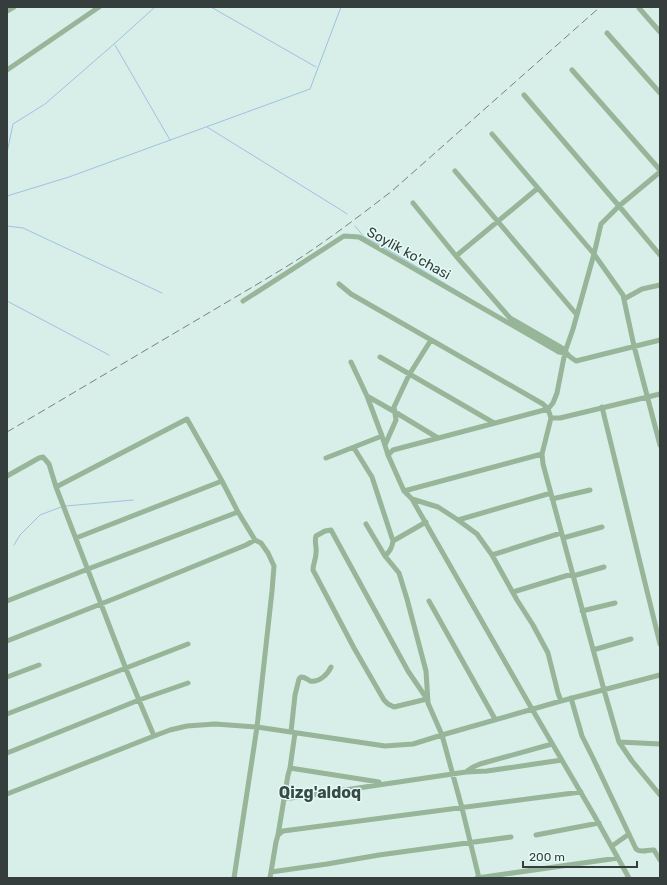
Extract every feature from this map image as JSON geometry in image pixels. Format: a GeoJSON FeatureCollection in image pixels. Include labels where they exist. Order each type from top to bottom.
{"type":"FeatureCollection","features":[{"type":"Feature","properties":{"kind":"street"},"geometry":{"type":"LineString","coordinates":[[7,11],[14,7]]}},
{"type":"Feature","properties":{"kind":"street"},"geometry":{"type":"LineString","coordinates":[[7,70],[99,7]]}},
{"type":"Feature","properties":{"kind":"street"},"geometry":{"type":"LineString","coordinates":[[639,8],[660,32]]}},
{"type":"Feature","properties":{"kind":"street"},"geometry":{"type":"LineString","coordinates":[[607,33],[660,93]]}},
{"type":"Feature","properties":{"kind":"street"},"geometry":{"type":"LineString","coordinates":[[388,455],[393,450],[548,409],[553,402],[557,393],[565,352],[577,315],[601,224],[660,171],[572,70]]}},
{"type":"Feature","properties":{"kind":"street"},"geometry":{"type":"LineString","coordinates":[[524,95],[620,206],[660,255]]}},
{"type":"Feature","properties":{"kind":"street"},"geometry":{"type":"LineString","coordinates":[[492,134],[594,254],[623,295],[634,346],[660,445]]}},
{"type":"Feature","properties":{"kind":"street"},"geometry":{"type":"LineString","coordinates":[[455,171],[577,315]]}},
{"type":"Feature","properties":{"kind":"street"},"geometry":{"type":"LineString","coordinates":[[456,256],[538,188]]}},
{"type":"Feature","properties":{"kind":"street"},"geometry":{"type":"LineString","coordinates":[[413,204],[509,320]]}},
{"type":"Feature","properties":{"kind":"street","name":"Soylik ko'chasi"},"geometry":{"type":"LineString","coordinates":[[243,301],[344,236],[359,237],[562,348],[576,361],[634,346]]}},
{"type":"Feature","properties":{"kind":"street"},"geometry":{"type":"LineString","coordinates":[[339,284],[351,294],[543,404],[548,409],[551,418],[542,454],[543,464],[619,742],[660,796]]}},
{"type":"Feature","properties":{"kind":"street"},"geometry":{"type":"LineString","coordinates":[[624,299],[642,289],[660,285]]}},
{"type":"Feature","properties":{"kind":"street"},"geometry":{"type":"LineString","coordinates":[[385,445],[396,420],[394,407],[409,375],[431,340]]}},
{"type":"Feature","properties":{"kind":"street"},"geometry":{"type":"LineString","coordinates":[[634,346],[660,340]]}},
{"type":"Feature","properties":{"kind":"street"},"geometry":{"type":"LineString","coordinates":[[380,357],[494,423]]}},
{"type":"Feature","properties":{"kind":"street"},"geometry":{"type":"LineString","coordinates":[[351,362],[367,396],[388,455],[404,491],[412,499],[426,522],[629,878]]}},
{"type":"Feature","properties":{"kind":"street"},"geometry":{"type":"LineString","coordinates":[[551,418],[560,418],[660,394]]}},
{"type":"Feature","properties":{"kind":"street"},"geometry":{"type":"LineString","coordinates":[[367,396],[438,438]]}},
{"type":"Feature","properties":{"kind":"street"},"geometry":{"type":"LineString","coordinates":[[602,408],[660,644]]}},
{"type":"Feature","properties":{"kind":"street"},"geometry":{"type":"LineString","coordinates":[[56,487],[187,419],[222,480],[238,512],[255,540],[261,543],[272,560],[274,566],[272,591],[257,727],[234,878]]}},
{"type":"Feature","properties":{"kind":"street"},"geometry":{"type":"LineString","coordinates":[[326,458],[382,436]]}},
{"type":"Feature","properties":{"kind":"street"},"geometry":{"type":"LineString","coordinates":[[354,448],[372,478],[393,541],[392,547],[384,556]]}},
{"type":"Feature","properties":{"kind":"street"},"geometry":{"type":"LineString","coordinates":[[404,491],[542,454]]}},
{"type":"Feature","properties":{"kind":"street"},"geometry":{"type":"LineString","coordinates":[[7,476],[39,458],[43,457],[49,464],[56,487],[102,603],[126,669],[154,736]]}},
{"type":"Feature","properties":{"kind":"street"},"geometry":{"type":"LineString","coordinates":[[76,538],[222,480]]}},
{"type":"Feature","properties":{"kind":"street"},"geometry":{"type":"LineString","coordinates":[[552,499],[590,490]]}},
{"type":"Feature","properties":{"kind":"street"},"geometry":{"type":"LineString","coordinates":[[458,520],[550,493]]}},
{"type":"Feature","properties":{"kind":"street"},"geometry":{"type":"LineString","coordinates":[[412,499],[438,507],[477,534],[492,555],[548,653],[561,701]]}},
{"type":"Feature","properties":{"kind":"street"},"geometry":{"type":"LineString","coordinates":[[7,601],[238,512]]}},
{"type":"Feature","properties":{"kind":"street"},"geometry":{"type":"LineString","coordinates":[[393,541],[426,522]]}},
{"type":"Feature","properties":{"kind":"street"},"geometry":{"type":"LineString","coordinates":[[366,524],[384,556],[399,573],[426,671],[428,703],[442,735],[479,878],[618,858]]}},
{"type":"Feature","properties":{"kind":"street"},"geometry":{"type":"LineString","coordinates":[[492,555],[562,535],[602,527]]}},
{"type":"Feature","properties":{"kind":"street"},"geometry":{"type":"LineString","coordinates":[[331,530],[333,533],[408,671],[427,699],[394,707],[384,700],[354,648],[313,570],[316,551],[315,540],[316,536],[320,533],[331,530]]}},
{"type":"Feature","properties":{"kind":"street"},"geometry":{"type":"LineString","coordinates":[[7,641],[121,596],[255,540]]}},
{"type":"Feature","properties":{"kind":"street"},"geometry":{"type":"LineString","coordinates":[[512,592],[604,567]]}},
{"type":"Feature","properties":{"kind":"street"},"geometry":{"type":"LineString","coordinates":[[429,601],[495,719]]}},
{"type":"Feature","properties":{"kind":"street"},"geometry":{"type":"LineString","coordinates":[[582,611],[615,603]]}},
{"type":"Feature","properties":{"kind":"street"},"geometry":{"type":"LineString","coordinates":[[593,650],[631,639]]}},
{"type":"Feature","properties":{"kind":"street"},"geometry":{"type":"LineString","coordinates":[[7,714],[188,644]]}},
{"type":"Feature","properties":{"kind":"street"},"geometry":{"type":"LineString","coordinates":[[7,677],[39,665]]}},
{"type":"Feature","properties":{"kind":"street"},"geometry":{"type":"LineString","coordinates":[[270,878],[290,768],[295,695],[300,677],[315,681],[325,676],[331,667]]}},
{"type":"Feature","properties":{"kind":"street"},"geometry":{"type":"LineString","coordinates":[[7,794],[154,736],[187,726],[216,724],[257,727],[384,746],[413,744],[495,719],[660,675]]}},
{"type":"Feature","properties":{"kind":"street"},"geometry":{"type":"LineString","coordinates":[[7,753],[139,700],[188,683]]}},
{"type":"Feature","properties":{"kind":"street"},"geometry":{"type":"LineString","coordinates":[[571,698],[582,736],[636,849],[641,852],[651,849],[654,850],[660,860]]}},
{"type":"Feature","properties":{"kind":"street"},"geometry":{"type":"LineString","coordinates":[[619,742],[660,744]]}},
{"type":"Feature","properties":{"kind":"street"},"geometry":{"type":"LineString","coordinates":[[466,772],[480,764],[552,744]]}},
{"type":"Feature","properties":{"kind":"street"},"geometry":{"type":"LineString","coordinates":[[284,799],[466,772],[562,760]]}},
{"type":"Feature","properties":{"kind":"street"},"geometry":{"type":"LineString","coordinates":[[290,768],[384,784]]}},
{"type":"Feature","properties":{"kind":"street"},"geometry":{"type":"LineString","coordinates":[[278,835],[283,831],[581,792]]}},
{"type":"Feature","properties":{"kind":"street"},"geometry":{"type":"LineString","coordinates":[[536,835],[599,823]]}},
{"type":"Feature","properties":{"kind":"street"},"geometry":{"type":"LineString","coordinates":[[612,846],[629,834]]}},
{"type":"Feature","properties":{"kind":"street"},"geometry":{"type":"LineString","coordinates":[[271,872],[511,837]]}},
{"type":"Feature","properties":{"kind":"waterway"},"geometry":{"type":"LineString","coordinates":[[7,153],[13,124],[45,104],[155,7]]}},
{"type":"Feature","properties":{"kind":"waterway"},"geometry":{"type":"LineString","coordinates":[[211,7],[316,67]]}},
{"type":"Feature","properties":{"kind":"waterway"},"geometry":{"type":"LineString","coordinates":[[7,196],[69,177],[310,89],[341,7]]}},
{"type":"Feature","properties":{"kind":"waterway"},"geometry":{"type":"LineString","coordinates":[[115,45],[170,140]]}},
{"type":"Feature","properties":{"kind":"waterway"},"geometry":{"type":"LineString","coordinates":[[207,127],[347,214]]}},
{"type":"Feature","properties":{"kind":"waterway"},"geometry":{"type":"LineString","coordinates":[[7,226],[23,228],[162,293]]}},
{"type":"Feature","properties":{"kind":"waterway"},"geometry":{"type":"LineString","coordinates":[[355,226],[364,237],[382,246],[469,298]]}},
{"type":"Feature","properties":{"kind":"waterway"},"geometry":{"type":"LineString","coordinates":[[7,301],[109,355]]}},
{"type":"Feature","properties":{"kind":"waterway"},"geometry":{"type":"LineString","coordinates":[[66,506],[133,500]]}},
{"type":"Feature","properties":{"kind":"waterway"},"geometry":{"type":"LineString","coordinates":[[14,545],[20,535],[40,515],[61,507]]}},
{"type":"Feature","properties":{"kind":"railway"},"geometry":{"type":"LineString","coordinates":[[7,432],[281,270],[335,234],[392,191],[600,7]]}},
{"type":"Feature","properties":{"kind":"district","name":"Qizg'aldoq"},"geometry":{"type":"Point","coordinates":[320,792]}}]}
